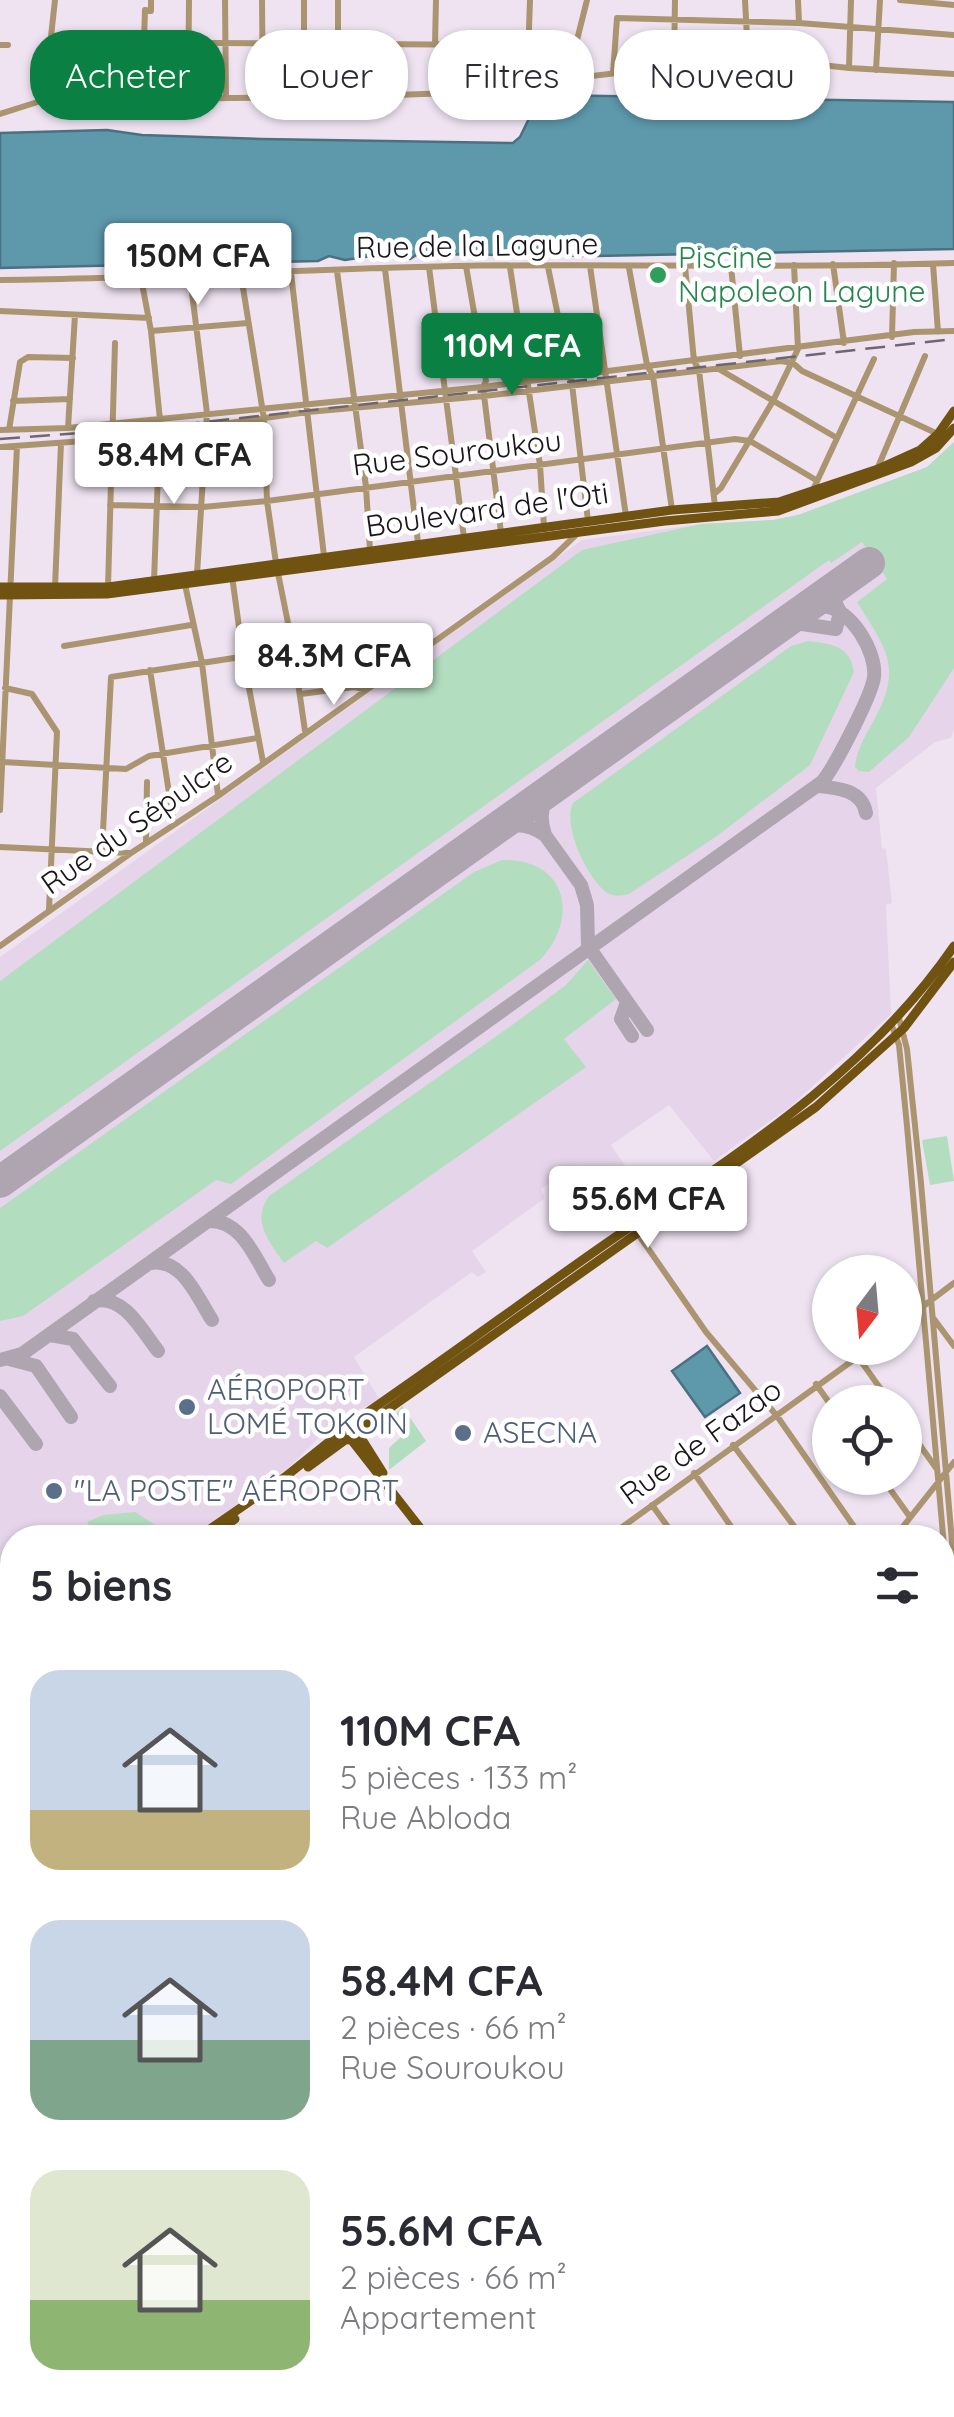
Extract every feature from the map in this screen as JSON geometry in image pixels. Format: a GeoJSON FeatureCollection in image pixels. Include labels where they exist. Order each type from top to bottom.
{"type":"FeatureCollection","features":[{"type":"Feature","properties":{"kind":"main road","name":"Boulevard de l'Oti"},"geometry":{"type":"LineString","coordinates":[[276,567],[324,556],[544,526],[780,502],[878,469],[920,450],[938,434],[954,411]]}},
{"type":"Feature","properties":{"kind":"main road","name":"Boulevard de l'Oti"},"geometry":{"type":"LineString","coordinates":[[4,591],[85,592],[706,516],[786,510],[923,456],[942,443],[954,428]]}},
{"type":"Feature","properties":{"kind":"main road","name":"Boulevard de l'Oti"},"geometry":{"type":"LineString","coordinates":[[4,591],[56,588],[85,592],[108,586],[184,580],[197,574],[231,573]]}},
{"type":"Feature","properties":{"kind":"main road"},"geometry":{"type":"LineString","coordinates":[[898,1026],[954,946]]}},
{"type":"Feature","properties":{"kind":"main road"},"geometry":{"type":"LineString","coordinates":[[226,1525],[635,1230],[816,1106],[898,1026],[954,962]]}},
{"type":"Feature","properties":{"kind":"main road"},"geometry":{"type":"LineString","coordinates":[[353,1433],[418,1525]]}},
{"type":"Feature","properties":{"kind":"main road"},"geometry":{"type":"LineString","coordinates":[[216,1525],[353,1433]]}},
{"type":"Feature","properties":{"kind":"street"},"geometry":{"type":"LineString","coordinates":[[51,30],[55,0]]}},
{"type":"Feature","properties":{"kind":"street"},"geometry":{"type":"LineString","coordinates":[[145,30],[150,0]]}},
{"type":"Feature","properties":{"kind":"street"},"geometry":{"type":"LineString","coordinates":[[188,30],[189,0]]}},
{"type":"Feature","properties":{"kind":"street"},"geometry":{"type":"LineString","coordinates":[[225,0],[226,98],[245,98]]}},
{"type":"Feature","properties":{"kind":"street"},"geometry":{"type":"LineString","coordinates":[[262,0],[262,30]]}},
{"type":"Feature","properties":{"kind":"street"},"geometry":{"type":"LineString","coordinates":[[304,0],[304,30]]}},
{"type":"Feature","properties":{"kind":"street"},"geometry":{"type":"LineString","coordinates":[[338,0],[339,30]]}},
{"type":"Feature","properties":{"kind":"street"},"geometry":{"type":"LineString","coordinates":[[435,30],[436,0]]}},
{"type":"Feature","properties":{"kind":"street"},"geometry":{"type":"LineString","coordinates":[[529,30],[530,0]]}},
{"type":"Feature","properties":{"kind":"street"},"geometry":{"type":"LineString","coordinates":[[579,30],[587,0]]}},
{"type":"Feature","properties":{"kind":"street"},"geometry":{"type":"LineString","coordinates":[[675,0],[675,30]]}},
{"type":"Feature","properties":{"kind":"street"},"geometry":{"type":"LineString","coordinates":[[745,0],[746,30]]}},
{"type":"Feature","properties":{"kind":"street"},"geometry":{"type":"LineString","coordinates":[[798,0],[799,24]]}},
{"type":"Feature","properties":{"kind":"street"},"geometry":{"type":"LineString","coordinates":[[849,68],[851,0]]}},
{"type":"Feature","properties":{"kind":"street"},"geometry":{"type":"LineString","coordinates":[[876,70],[880,0]]}},
{"type":"Feature","properties":{"kind":"street"},"geometry":{"type":"LineString","coordinates":[[900,0],[954,5]]}},
{"type":"Feature","properties":{"kind":"street"},"geometry":{"type":"LineString","coordinates":[[594,76],[613,73],[618,18],[799,24],[954,35]]}},
{"type":"Feature","properties":{"kind":"street"},"geometry":{"type":"LineString","coordinates":[[226,43],[245,43]]}},
{"type":"Feature","properties":{"kind":"street"},"geometry":{"type":"LineString","coordinates":[[830,66],[954,74]]}},
{"type":"Feature","properties":{"kind":"street"},"geometry":{"type":"LineString","coordinates":[[0,114],[30,104]]}},
{"type":"Feature","properties":{"kind":"street"},"geometry":{"type":"LineString","coordinates":[[892,337],[894,263]]}},
{"type":"Feature","properties":{"kind":"street","name":"Rue de la Lagune"},"geometry":{"type":"LineString","coordinates":[[0,280],[466,266],[629,268],[954,263]]}},
{"type":"Feature","properties":{"kind":"street"},"geometry":{"type":"LineString","coordinates":[[833,264],[844,342]]}},
{"type":"Feature","properties":{"kind":"street"},"geometry":{"type":"LineString","coordinates":[[933,264],[938,332]]}},
{"type":"Feature","properties":{"kind":"street"},"geometry":{"type":"LineString","coordinates":[[466,266],[486,381],[483,392],[501,534]]}},
{"type":"Feature","properties":{"kind":"street"},"geometry":{"type":"LineString","coordinates":[[590,266],[626,516]]}},
{"type":"Feature","properties":{"kind":"street"},"geometry":{"type":"LineString","coordinates":[[685,266],[694,361],[699,370],[716,506]]}},
{"type":"Feature","properties":{"kind":"street"},"geometry":{"type":"LineString","coordinates":[[731,266],[740,356]]}},
{"type":"Feature","properties":{"kind":"street"},"geometry":{"type":"LineString","coordinates":[[714,494],[773,401],[798,349],[794,266]]}},
{"type":"Feature","properties":{"kind":"street"},"geometry":{"type":"LineString","coordinates":[[429,267],[464,538]]}},
{"type":"Feature","properties":{"kind":"street"},"geometry":{"type":"LineString","coordinates":[[510,267],[540,466],[544,526]]}},
{"type":"Feature","properties":{"kind":"street"},"geometry":{"type":"LineString","coordinates":[[548,267],[572,384],[588,521]]}},
{"type":"Feature","properties":{"kind":"street"},"geometry":{"type":"LineString","coordinates":[[629,268],[647,365],[653,376],[672,510]]}},
{"type":"Feature","properties":{"kind":"street"},"geometry":{"type":"LineString","coordinates":[[386,269],[418,544]]}},
{"type":"Feature","properties":{"kind":"street"},"geometry":{"type":"LineString","coordinates":[[337,271],[366,487],[370,550]]}},
{"type":"Feature","properties":{"kind":"street"},"geometry":{"type":"LineString","coordinates":[[291,273],[324,556]]}},
{"type":"Feature","properties":{"kind":"street"},"geometry":{"type":"LineString","coordinates":[[241,275],[264,419],[276,567],[305,731]]}},
{"type":"Feature","properties":{"kind":"street"},"geometry":{"type":"LineString","coordinates":[[190,277],[207,413],[197,574]]}},
{"type":"Feature","properties":{"kind":"street"},"geometry":{"type":"LineString","coordinates":[[141,278],[160,420],[154,581]]}},
{"type":"Feature","properties":{"kind":"street"},"geometry":{"type":"LineString","coordinates":[[0,311],[148,318]]}},
{"type":"Feature","properties":{"kind":"street"},"geometry":{"type":"LineString","coordinates":[[68,428],[75,315]]}},
{"type":"Feature","properties":{"kind":"street"},"geometry":{"type":"LineString","coordinates":[[151,331],[248,323]]}},
{"type":"Feature","properties":{"kind":"street"},"geometry":{"type":"LineString","coordinates":[[483,392],[528,380],[954,330]]}},
{"type":"Feature","properties":{"kind":"street"},"geometry":{"type":"LineString","coordinates":[[108,586],[115,343]]}},
{"type":"Feature","properties":{"kind":"street"},"geometry":{"type":"LineString","coordinates":[[878,469],[926,356]]}},
{"type":"Feature","properties":{"kind":"street"},"geometry":{"type":"LineString","coordinates":[[10,430],[18,366],[24,359],[73,358]]}},
{"type":"Feature","properties":{"kind":"street"},"geometry":{"type":"LineString","coordinates":[[812,492],[874,359]]}},
{"type":"Feature","properties":{"kind":"street"},"geometry":{"type":"LineString","coordinates":[[354,404],[399,393],[530,390],[792,363],[938,434]]}},
{"type":"Feature","properties":{"kind":"street"},"geometry":{"type":"LineString","coordinates":[[717,368],[837,438]]}},
{"type":"Feature","properties":{"kind":"street"},"geometry":{"type":"LineString","coordinates":[[0,430],[68,428],[262,409],[402,403],[446,394]]}},
{"type":"Feature","properties":{"kind":"street"},"geometry":{"type":"LineString","coordinates":[[14,402],[70,399]]}},
{"type":"Feature","properties":{"kind":"street"},"geometry":{"type":"LineString","coordinates":[[0,446],[112,439],[264,419],[307,409]]}},
{"type":"Feature","properties":{"kind":"street"},"geometry":{"type":"LineString","coordinates":[[750,440],[816,480]]}},
{"type":"Feature","properties":{"kind":"street","name":"Rue Souroukou"},"geometry":{"type":"LineString","coordinates":[[110,505],[203,507],[268,501],[709,442],[750,440]]}},
{"type":"Feature","properties":{"kind":"street"},"geometry":{"type":"LineString","coordinates":[[56,588],[61,443]]}},
{"type":"Feature","properties":{"kind":"street"},"geometry":{"type":"LineString","coordinates":[[0,810],[4,591],[17,446]]}},
{"type":"Feature","properties":{"kind":"street","name":"Rue du Sépulcre"},"geometry":{"type":"LineString","coordinates":[[0,946],[553,557],[588,521]]}},
{"type":"Feature","properties":{"kind":"street"},"geometry":{"type":"LineString","coordinates":[[231,573],[242,656],[264,762]]}},
{"type":"Feature","properties":{"kind":"street"},"geometry":{"type":"LineString","coordinates":[[184,580],[202,663],[218,796]]}},
{"type":"Feature","properties":{"kind":"street"},"geometry":{"type":"LineString","coordinates":[[64,646],[191,625]]}},
{"type":"Feature","properties":{"kind":"street"},"geometry":{"type":"LineString","coordinates":[[102,851],[110,678],[338,642]]}},
{"type":"Feature","properties":{"kind":"street"},"geometry":{"type":"LineString","coordinates":[[150,670],[174,825]]}},
{"type":"Feature","properties":{"kind":"street"},"geometry":{"type":"LineString","coordinates":[[5,688],[30,693],[57,729],[49,912]]}},
{"type":"Feature","properties":{"kind":"street"},"geometry":{"type":"LineString","coordinates":[[301,694],[367,689]]}},
{"type":"Feature","properties":{"kind":"street"},"geometry":{"type":"LineString","coordinates":[[2,762],[126,768],[143,758],[257,738]]}},
{"type":"Feature","properties":{"kind":"street"},"geometry":{"type":"LineString","coordinates":[[146,843],[147,782]]}},
{"type":"Feature","properties":{"kind":"street"},"geometry":{"type":"LineString","coordinates":[[0,847],[131,853]]}},
{"type":"Feature","properties":{"kind":"street"},"geometry":{"type":"LineString","coordinates":[[898,1026],[947,1525]]}},
{"type":"Feature","properties":{"kind":"street"},"geometry":{"type":"LineString","coordinates":[[635,1230],[706,1332],[777,1416],[853,1525]]}},
{"type":"Feature","properties":{"kind":"street"},"geometry":{"type":"LineString","coordinates":[[922,1308],[954,1283]]}},
{"type":"Feature","properties":{"kind":"street"},"geometry":{"type":"LineString","coordinates":[[925,1306],[954,1346]]}},
{"type":"Feature","properties":{"kind":"street"},"geometry":{"type":"LineString","coordinates":[[904,1525],[942,1472],[932,1316]]}},
{"type":"Feature","properties":{"kind":"street","name":"Rue de Fazao"},"geometry":{"type":"LineString","coordinates":[[626,1525],[846,1365]]}},
{"type":"Feature","properties":{"kind":"street"},"geometry":{"type":"LineString","coordinates":[[734,1445],[792,1525]]}},
{"type":"Feature","properties":{"kind":"street"},"geometry":{"type":"LineString","coordinates":[[922,1446],[942,1472]]}},
{"type":"Feature","properties":{"kind":"street"},"geometry":{"type":"LineString","coordinates":[[942,1472],[954,1462]]}},
{"type":"Feature","properties":{"kind":"street"},"geometry":{"type":"LineString","coordinates":[[694,1473],[730,1525]]}},
{"type":"Feature","properties":{"kind":"street"},"geometry":{"type":"LineString","coordinates":[[939,1480],[946,1525]]}},
{"type":"Feature","properties":{"kind":"street"},"geometry":{"type":"LineString","coordinates":[[894,1495],[910,1517]]}},
{"type":"Feature","properties":{"kind":"street"},"geometry":{"type":"LineString","coordinates":[[652,1505],[667,1525]]}},
{"type":"Feature","properties":{"kind":"shaded area"},"geometry":{"type":"Polygon","coordinates":[[[954,442],[954,729],[951,738],[935,742],[876,788],[892,903],[886,905],[891,1014],[791,1106],[714,1161],[669,1105],[611,1145],[652,1205],[621,1225],[577,1165],[541,1189],[545,1198],[472,1251],[486,1272],[478,1277],[472,1272],[354,1357],[380,1400],[337,1420],[286,1470],[207,1525],[0,1525],[0,957],[582,540],[798,515],[927,467],[954,442]]]}},
{"type":"Feature","properties":{"kind":"green space"},"geometry":{"type":"Polygon","coordinates":[[[954,442],[954,668],[909,737],[869,772],[859,771],[856,760],[884,698],[889,669],[882,644],[857,602],[887,579],[862,542],[831,563],[829,560],[0,1151],[0,981],[582,550],[701,524],[798,515],[927,467],[954,442]]]}},
{"type":"Feature","properties":{"kind":"green space"},"geometry":{"type":"Polygon","coordinates":[[[808,641],[844,651],[854,672],[810,765],[717,836],[629,894],[617,896],[606,892],[591,875],[578,850],[571,824],[573,803],[791,646],[808,641]]]}},
{"type":"Feature","properties":{"kind":"green space"},"geometry":{"type":"Polygon","coordinates":[[[502,860],[541,869],[553,879],[560,893],[560,925],[541,959],[231,1184],[216,1180],[23,1316],[0,1321],[0,1208],[474,872],[502,860]]]}},
{"type":"Feature","properties":{"kind":"green space"},"geometry":{"type":"Polygon","coordinates":[[[588,960],[616,999],[564,1039],[586,1067],[327,1248],[316,1241],[284,1263],[262,1223],[269,1196],[515,1023],[566,985],[588,960]]]}},
{"type":"Feature","properties":{"kind":"green space"},"geometry":{"type":"Polygon","coordinates":[[[947,1136],[954,1181],[930,1185],[922,1140],[947,1136]]]}},
{"type":"Feature","properties":{"kind":"green space"},"geometry":{"type":"Polygon","coordinates":[[[402,1406],[426,1441],[389,1470],[389,1448],[401,1437],[395,1426],[389,1425],[402,1406]]]}},
{"type":"Feature","properties":{"kind":"green space"},"geometry":{"type":"Polygon","coordinates":[[[135,1512],[155,1525],[87,1522],[103,1515],[135,1512]]]}},
{"type":"Feature","properties":{"kind":"water"},"geometry":{"type":"Polygon","coordinates":[[[594,96],[614,96],[614,120],[830,120],[830,100],[954,102],[954,249],[595,256],[418,254],[410,259],[378,255],[345,260],[329,256],[318,261],[0,268],[0,133],[107,130],[262,139],[513,143],[528,120],[594,120],[594,96]]]}},
{"type":"Feature","properties":{"kind":"water"},"geometry":{"type":"Polygon","coordinates":[[[707,1346],[740,1393],[705,1417],[672,1371],[707,1346]]]}},
{"type":"Feature","properties":{"kind":"taxiway"},"geometry":{"type":"LineString","coordinates":[[778,628],[795,623],[836,629],[840,612],[833,598],[826,594]]}},
{"type":"Feature","properties":{"kind":"taxiway"},"geometry":{"type":"LineString","coordinates":[[0,1360],[22,1354],[822,782],[860,714],[872,686],[874,667],[867,644],[843,614],[823,606],[801,612]]}},
{"type":"Feature","properties":{"kind":"taxiway"},"geometry":{"type":"LineString","coordinates":[[486,836],[516,825],[545,835],[544,805],[562,781]]}},
{"type":"Feature","properties":{"kind":"taxiway"},"geometry":{"type":"LineString","coordinates":[[818,786],[854,795],[866,813]]}},
{"type":"Feature","properties":{"kind":"taxiway"},"geometry":{"type":"LineString","coordinates":[[545,835],[581,885],[587,905],[588,946],[647,1030]]}},
{"type":"Feature","properties":{"kind":"taxiway"},"geometry":{"type":"LineString","coordinates":[[627,1002],[621,1019],[632,1036]]}},
{"type":"Feature","properties":{"kind":"taxiway"},"geometry":{"type":"LineString","coordinates":[[209,1221],[230,1226],[238,1233],[269,1280]]}},
{"type":"Feature","properties":{"kind":"taxiway"},"geometry":{"type":"LineString","coordinates":[[150,1263],[161,1263],[180,1272],[212,1320]]}},
{"type":"Feature","properties":{"kind":"taxiway"},"geometry":{"type":"LineString","coordinates":[[94,1301],[105,1300],[123,1308],[158,1351]]}},
{"type":"Feature","properties":{"kind":"taxiway"},"geometry":{"type":"LineString","coordinates":[[50,1335],[73,1339],[110,1386]]}},
{"type":"Feature","properties":{"kind":"taxiway"},"geometry":{"type":"LineString","coordinates":[[9,1359],[36,1366],[71,1417]]}},
{"type":"Feature","properties":{"kind":"taxiway"},"geometry":{"type":"LineString","coordinates":[[0,1396],[36,1444]]}},
{"type":"Feature","properties":{"kind":"runway"},"geometry":{"type":"LineString","coordinates":[[0,1182],[869,563]]}},
{"type":"Feature","properties":{"kind":"railway"},"geometry":{"type":"LineString","coordinates":[[0,439],[160,427],[954,339]]}},
{"type":"Feature","properties":{"kind":"place","name":"Piscine Napoleon Lagune"},"geometry":{"type":"Point","coordinates":[658,275]}},
{"type":"Feature","properties":{"kind":"place","name":"AÉROPORT LOMÉ TOKOIN"},"geometry":{"type":"Point","coordinates":[187,1407]}},
{"type":"Feature","properties":{"kind":"place","name":"ASECNA"},"geometry":{"type":"Point","coordinates":[463,1433]}},
{"type":"Feature","properties":{"kind":"place","name":"\"LA POSTE\" AÉROPORT"},"geometry":{"type":"Point","coordinates":[54,1491]}}]}
